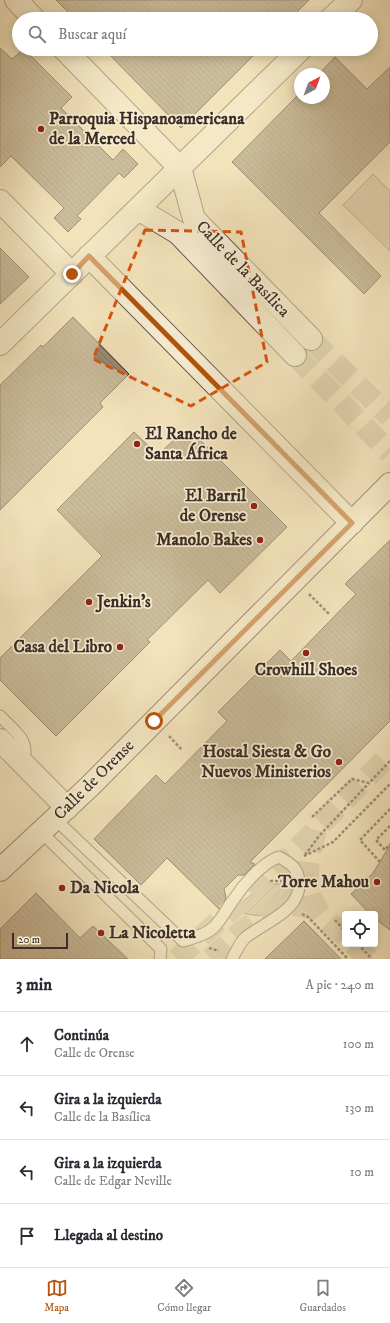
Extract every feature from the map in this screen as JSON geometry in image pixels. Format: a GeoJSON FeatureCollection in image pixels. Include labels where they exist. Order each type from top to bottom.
{"type":"FeatureCollection","features":[{"type":"Feature","properties":{"kind":"street"},"geometry":{"type":"LineString","coordinates":[[16,0],[27,12]]}},
{"type":"Feature","properties":{"kind":"street"},"geometry":{"type":"LineString","coordinates":[[338,12],[350,0]]}},
{"type":"Feature","properties":{"kind":"street","name":"Calle de la Basílica"},"geometry":{"type":"LineString","coordinates":[[71,56],[180,168],[194,219],[311,338]]}},
{"type":"Feature","properties":{"kind":"street"},"geometry":{"type":"LineString","coordinates":[[0,344],[294,56]]}},
{"type":"Feature","properties":{"kind":"street"},"geometry":{"type":"LineString","coordinates":[[0,201],[72,274]]}},
{"type":"Feature","properties":{"kind":"street","name":"Calle de la Basílica"},"geometry":{"type":"LineString","coordinates":[[138,209],[178,233],[295,355]]}},
{"type":"Feature","properties":{"kind":"street"},"geometry":{"type":"LineString","coordinates":[[89,256],[352,523]]}},
{"type":"Feature","properties":{"kind":"street","name":"Calle de Orense"},"geometry":{"type":"LineString","coordinates":[[0,870],[54,820],[390,484]]}},
{"type":"Feature","properties":{"kind":"street"},"geometry":{"type":"LineString","coordinates":[[0,740],[23,763],[54,820]]}},
{"type":"Feature","properties":{"kind":"lane"},"geometry":{"type":"LineString","coordinates":[[0,716],[26,746],[26,753],[23,763]]}},
{"type":"Feature","properties":{"kind":"lane"},"geometry":{"type":"LineString","coordinates":[[54,820],[183,941],[200,936],[214,928],[234,898],[257,872],[274,859],[279,857],[294,865],[299,873],[298,896],[290,906],[245,938],[232,959]]}},
{"type":"Feature","properties":{"kind":"lane"},"geometry":{"type":"LineString","coordinates":[[54,820],[161,949],[160,959]]}},
{"type":"Feature","properties":{"kind":"path"},"geometry":{"type":"LineString","coordinates":[[295,580],[330,615]]}},
{"type":"Feature","properties":{"kind":"path"},"geometry":{"type":"LineString","coordinates":[[294,865],[304,856],[319,836],[390,761]]}},
{"type":"Feature","properties":{"kind":"path"},"geometry":{"type":"LineString","coordinates":[[312,817],[352,779],[369,783]]}},
{"type":"Feature","properties":{"kind":"path"},"geometry":{"type":"LineString","coordinates":[[304,856],[333,842],[390,784]]}},
{"type":"Feature","properties":{"kind":"path"},"geometry":{"type":"LineString","coordinates":[[380,862],[360,840],[390,809]]}},
{"type":"Feature","properties":{"kind":"path"},"geometry":{"type":"LineString","coordinates":[[390,826],[376,840],[385,850],[390,844]]}},
{"type":"Feature","properties":{"kind":"path"},"geometry":{"type":"LineString","coordinates":[[250,881],[299,881]]}},
{"type":"Feature","properties":{"kind":"path"},"geometry":{"type":"LineString","coordinates":[[308,917],[348,959]]}},
{"type":"Feature","properties":{"kind":"path"},"geometry":{"type":"LineString","coordinates":[[335,920],[342,928]]}},
{"type":"Feature","properties":{"kind":"path"},"geometry":{"type":"LineString","coordinates":[[361,947],[372,959]]}},
{"type":"Feature","properties":{"kind":"highlighted area"},"geometry":{"type":"Polygon","coordinates":[[[145,230],[241,232],[267,362],[191,406],[93,359],[145,230]]]}},
{"type":"Feature","properties":{"kind":"shaded area"},"geometry":{"type":"Polygon","coordinates":[[[373,174],[390,191],[390,251],[343,205],[373,174]]]}},
{"type":"Feature","properties":{"kind":"shaded area"},"geometry":{"type":"Polygon","coordinates":[[[273,884],[287,885],[294,889],[290,898],[274,912],[255,915],[234,910],[252,895],[273,884]]]}},
{"type":"Feature","properties":{"kind":"building"},"geometry":{"type":"Polygon","coordinates":[[[56,0],[309,0],[297,12],[68,12],[56,0]]]}},
{"type":"Feature","properties":{"kind":"building","name":"Parroquia Hispanoamericana de la Merced"},"geometry":{"type":"Polygon","coordinates":[[[0,48],[12,59],[16,56],[31,56],[72,97],[61,108],[113,160],[123,149],[138,164],[124,178],[119,173],[77,216],[81,219],[68,232],[54,218],[64,208],[11,156],[0,167],[0,48]]]}},
{"type":"Feature","properties":{"kind":"building"},"geometry":{"type":"Polygon","coordinates":[[[111,56],[253,56],[181,128],[111,56]]]}},
{"type":"Feature","properties":{"kind":"building"},"geometry":{"type":"Polygon","coordinates":[[[335,57],[367,89],[390,67],[390,142],[319,213],[381,276],[364,294],[232,162],[294,99],[294,104],[330,104],[330,68],[325,68],[335,57]]]}},
{"type":"Feature","properties":{"kind":"building"},"geometry":{"type":"Polygon","coordinates":[[[0,248],[29,277],[0,304],[0,248]]]}},
{"type":"Feature","properties":{"kind":"building"},"geometry":{"type":"Polygon","coordinates":[[[73,317],[129,374],[100,403],[103,407],[0,510],[0,385],[41,345],[43,347],[73,317]]]}},
{"type":"Feature","properties":{"kind":"building"},"geometry":{"type":"Polygon","coordinates":[[[189,429],[287,527],[220,593],[208,580],[147,640],[150,642],[56,736],[0,680],[0,658],[102,556],[57,510],[134,432],[158,455],[181,433],[183,434],[189,429]]]}},
{"type":"Feature","properties":{"kind":"building"},"geometry":{"type":"Polygon","coordinates":[[[390,540],[390,721],[250,862],[255,864],[244,875],[238,875],[224,889],[226,898],[219,909],[167,858],[141,885],[94,839],[156,775],[165,784],[227,721],[218,712],[280,650],[291,661],[356,594],[345,584],[390,540]]]}},
{"type":"Feature","properties":{"kind":"building","name":"Torre Mahou"},"geometry":{"type":"Polygon","coordinates":[[[390,845],[390,930],[378,921],[378,911],[367,911],[351,894],[373,873],[390,845]]]}},
{"type":"Feature","properties":{"kind":"building"},"geometry":{"type":"Polygon","coordinates":[[[36,893],[80,938],[93,926],[128,959],[0,959],[0,929],[36,893]]]}},
{"type":"Feature","properties":{"kind":"building"},"geometry":{"type":"Polygon","coordinates":[[[304,921],[341,959],[265,959],[304,921]]]}},
{"type":"Feature","properties":{"kind":"tunnel"},"geometry":{"type":"LineString","coordinates":[[311,339],[390,417]]}},
{"type":"Feature","properties":{"kind":"tunnel"},"geometry":{"type":"LineString","coordinates":[[295,355],[390,453]]}},
{"type":"Feature","properties":{"kind":"tunnel"},"geometry":{"type":"LineString","coordinates":[[177,959],[289,857],[390,754]]}},
{"type":"Feature","properties":{"kind":"tunnel"},"geometry":{"type":"LineString","coordinates":[[316,830],[308,871],[310,891],[313,901],[321,914],[342,933]]}},
{"type":"Feature","properties":{"kind":"tunnel"},"geometry":{"type":"LineString","coordinates":[[211,959],[243,930],[270,909],[296,905],[318,910]]}},
{"type":"Feature","properties":{"kind":"tunnel"},"geometry":{"type":"LineString","coordinates":[[356,947],[369,959]]}},
{"type":"Feature","properties":{"kind":"place","name":"Parroquia Hispanoamericana de la Merced"},"geometry":{"type":"Point","coordinates":[41,129]}},
{"type":"Feature","properties":{"kind":"place","name":"El Rancho de Santa África"},"geometry":{"type":"Point","coordinates":[137,444]}},
{"type":"Feature","properties":{"kind":"place","name":"El Barril de Orense"},"geometry":{"type":"Point","coordinates":[254,506]}},
{"type":"Feature","properties":{"kind":"place","name":"Manolo Bakes"},"geometry":{"type":"Point","coordinates":[260,540]}},
{"type":"Feature","properties":{"kind":"place","name":"Jenkin's"},"geometry":{"type":"Point","coordinates":[89,602]}},
{"type":"Feature","properties":{"kind":"place","name":"Casa del Libro"},"geometry":{"type":"Point","coordinates":[120,647]}},
{"type":"Feature","properties":{"kind":"place","name":"Crowhill Shoes"},"geometry":{"type":"Point","coordinates":[306,653]}},
{"type":"Feature","properties":{"kind":"place","name":"Hostal Siesta & Go Nuevos Ministerios"},"geometry":{"type":"Point","coordinates":[339,762]}},
{"type":"Feature","properties":{"kind":"place","name":"Torre Mahou"},"geometry":{"type":"Point","coordinates":[377,882]}},
{"type":"Feature","properties":{"kind":"place","name":"Da Nicola"},"geometry":{"type":"Point","coordinates":[62,888]}},
{"type":"Feature","properties":{"kind":"place","name":"La Nicoletta"},"geometry":{"type":"Point","coordinates":[101,933]}},
{"type":"Feature","properties":{"kind":"route"},"geometry":{"type":"LineString","coordinates":[[72,274],[89,256],[352,523],[154,721]]}}]}
